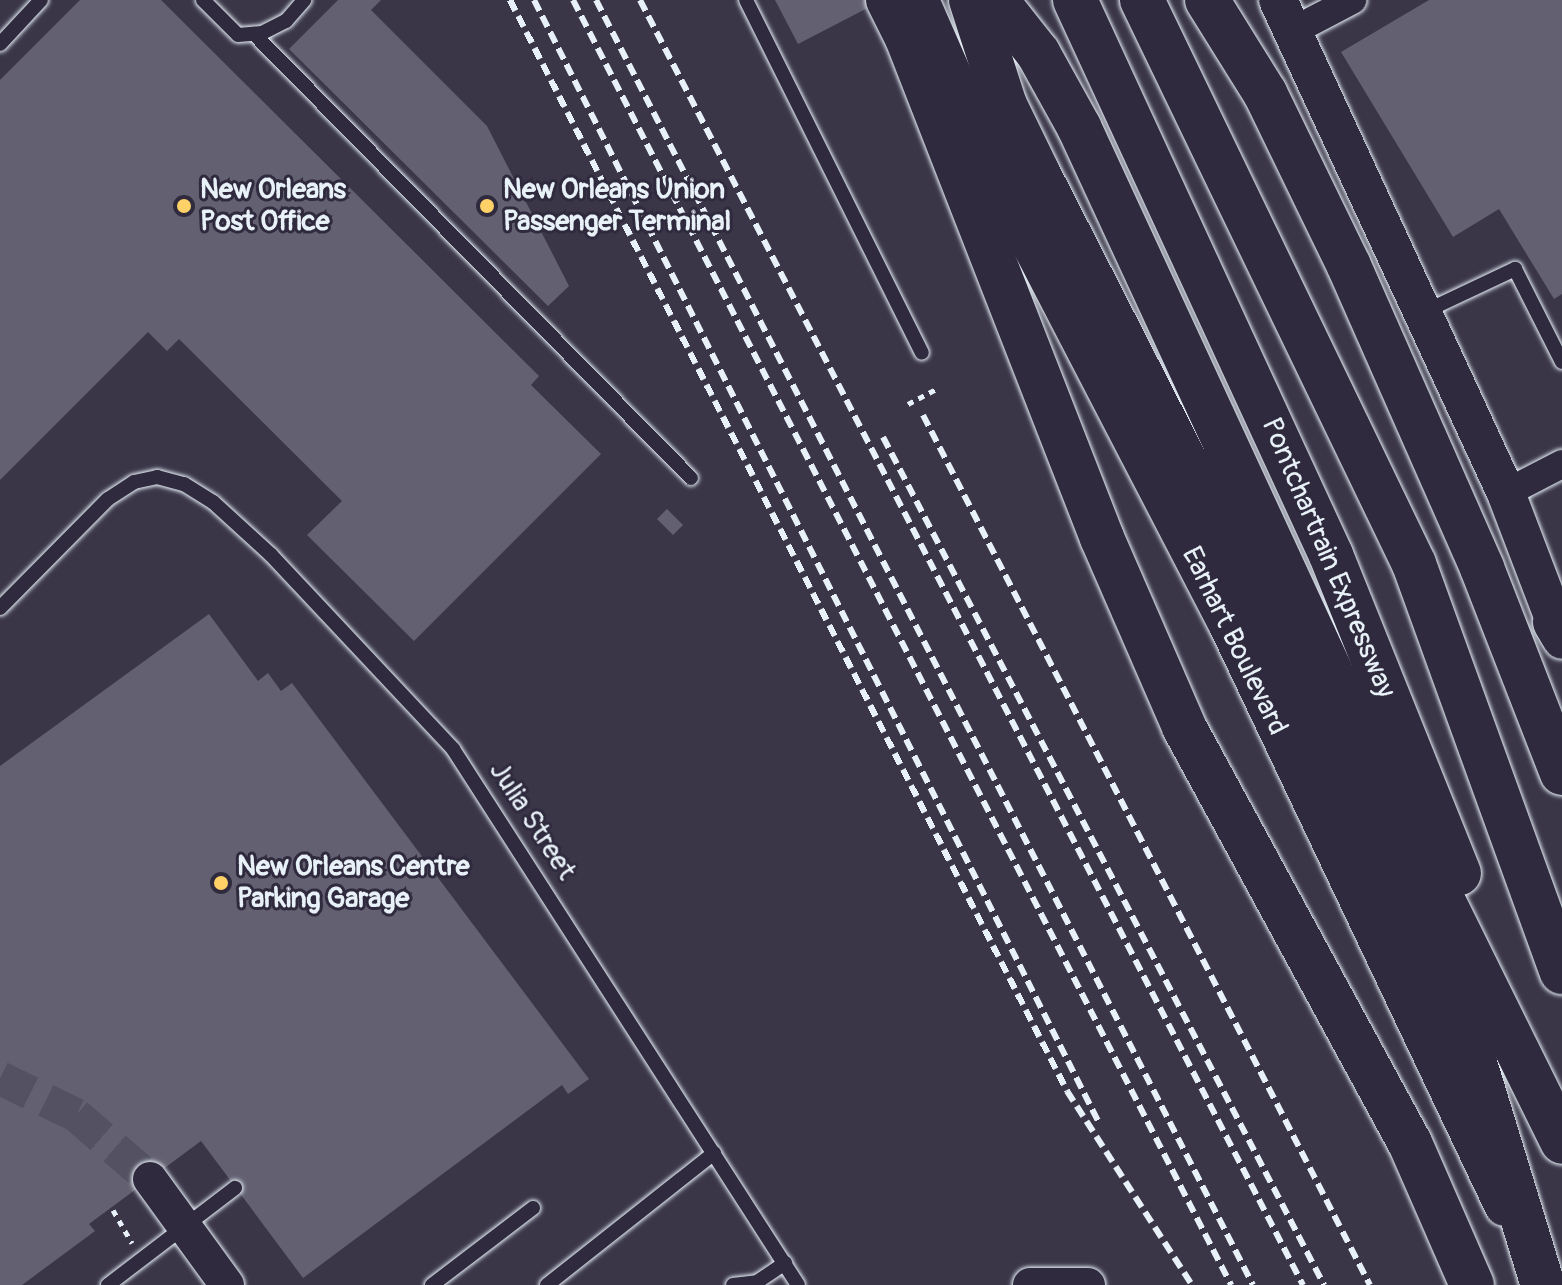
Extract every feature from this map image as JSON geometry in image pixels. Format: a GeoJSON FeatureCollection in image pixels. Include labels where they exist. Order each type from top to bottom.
{"type":"FeatureCollection","features":[{"type":"Feature","properties":{"kind":"highway"},"geometry":{"type":"LineString","coordinates":[[888,0],[907,38],[1102,538],[1184,727],[1410,1143],[1471,1283]]}},
{"type":"Feature","properties":{"kind":"highway"},"geometry":{"type":"LineString","coordinates":[[971,0],[1005,105],[1250,583],[1391,869],[1467,1037],[1542,1285]]}},
{"type":"Feature","properties":{"kind":"highway"},"geometry":{"type":"LineString","coordinates":[[996,0],[1038,53],[1079,127],[1343,698],[1562,1142]]}},
{"type":"Feature","properties":{"kind":"highway","name":"Pontchartrain Expressway"},"geometry":{"type":"LineString","coordinates":[[1075,0],[1331,555],[1562,1123]]}},
{"type":"Feature","properties":{"kind":"highway"},"geometry":{"type":"LineString","coordinates":[[1142,0],[1414,564],[1562,972]]}},
{"type":"Feature","properties":{"kind":"highway"},"geometry":{"type":"LineString","coordinates":[[1207,0],[1265,93],[1309,180],[1509,633],[1562,773]]}},
{"type":"Feature","properties":{"kind":"main road","name":"Earhart Boulevard"},"geometry":{"type":"LineString","coordinates":[[920,0],[1005,195],[1227,623],[1542,1285]]}},
{"type":"Feature","properties":{"kind":"main road"},"geometry":{"type":"LineString","coordinates":[[1286,16],[1506,493],[1560,632]]}},
{"type":"Feature","properties":{"kind":"street"},"geometry":{"type":"LineString","coordinates":[[1286,16],[1352,0]]}},
{"type":"Feature","properties":{"kind":"street"},"geometry":{"type":"LineString","coordinates":[[1506,493],[1562,464]]}},
{"type":"Feature","properties":{"kind":"street"},"geometry":{"type":"LineString","coordinates":[[150,1179],[227,1285]]}},
{"type":"Feature","properties":{"kind":"street"},"geometry":{"type":"LineString","coordinates":[[1030,1285],[1088,1285]]}},
{"type":"Feature","properties":{"kind":"lane"},"geometry":{"type":"LineString","coordinates":[[0,44],[41,0]]}},
{"type":"Feature","properties":{"kind":"lane"},"geometry":{"type":"LineString","coordinates":[[203,0],[238,35],[254,34],[286,21],[304,0]]}},
{"type":"Feature","properties":{"kind":"lane"},"geometry":{"type":"LineString","coordinates":[[746,0],[922,353]]}},
{"type":"Feature","properties":{"kind":"lane"},"geometry":{"type":"LineString","coordinates":[[254,34],[691,478]]}},
{"type":"Feature","properties":{"kind":"lane"},"geometry":{"type":"LineString","coordinates":[[1423,312],[1515,269],[1562,362]]}},
{"type":"Feature","properties":{"kind":"lane","name":"Julia Street"},"geometry":{"type":"LineString","coordinates":[[0,608],[108,499],[134,482],[157,477],[184,484],[213,502],[271,555],[453,749],[798,1285]]}},
{"type":"Feature","properties":{"kind":"lane"},"geometry":{"type":"LineString","coordinates":[[547,1285],[714,1153]]}},
{"type":"Feature","properties":{"kind":"lane"},"geometry":{"type":"LineString","coordinates":[[108,1285],[235,1188]]}},
{"type":"Feature","properties":{"kind":"lane"},"geometry":{"type":"LineString","coordinates":[[432,1285],[533,1208]]}},
{"type":"Feature","properties":{"kind":"lane"},"geometry":{"type":"LineString","coordinates":[[733,1285],[757,1282],[785,1263]]}},
{"type":"Feature","properties":{"kind":"path"},"geometry":{"type":"LineString","coordinates":[[908,404],[936,389]]}},
{"type":"Feature","properties":{"kind":"path"},"geometry":{"type":"LineString","coordinates":[[113,1210],[122,1222]]}},
{"type":"Feature","properties":{"kind":"building","name":"New Orleans Post Office"},"geometry":{"type":"Polygon","coordinates":[[[80,0],[161,0],[539,376],[531,385],[601,454],[414,641],[307,535],[342,501],[179,339],[167,351],[148,332],[0,480],[0,80],[80,0]]]}},
{"type":"Feature","properties":{"kind":"building","name":"New Orleans Union Passenger Terminal"},"geometry":{"type":"Polygon","coordinates":[[[338,0],[381,0],[371,10],[487,126],[569,286],[548,306],[289,49],[338,0]]]}},
{"type":"Feature","properties":{"kind":"building"},"geometry":{"type":"Polygon","coordinates":[[[775,0],[883,0],[798,44],[775,0]]]}},
{"type":"Feature","properties":{"kind":"building"},"geometry":{"type":"Polygon","coordinates":[[[1429,0],[1562,0],[1562,294],[1554,299],[1499,209],[1453,237],[1341,52],[1429,0]]]}},
{"type":"Feature","properties":{"kind":"building"},"geometry":{"type":"Polygon","coordinates":[[[667,509],[683,525],[673,535],[657,519],[667,509]]]}},
{"type":"Feature","properties":{"kind":"building","name":"New Orleans Centre Parking Garage"},"geometry":{"type":"Polygon","coordinates":[[[209,614],[258,681],[268,673],[281,691],[292,683],[589,1079],[568,1094],[562,1085],[303,1278],[201,1141],[89,1224],[95,1231],[22,1285],[0,1285],[0,766],[209,614]]]}},
{"type":"Feature","properties":{"kind":"tunnel"},"geometry":{"type":"LineString","coordinates":[[0,1078],[76,1115],[150,1179]]}},
{"type":"Feature","properties":{"kind":"railway"},"geometry":{"type":"LineString","coordinates":[[510,0],[1067,1091],[1192,1285]]}},
{"type":"Feature","properties":{"kind":"railway"},"geometry":{"type":"LineString","coordinates":[[534,0],[1099,1123]]}},
{"type":"Feature","properties":{"kind":"railway"},"geometry":{"type":"LineString","coordinates":[[573,0],[1231,1285]]}},
{"type":"Feature","properties":{"kind":"railway"},"geometry":{"type":"LineString","coordinates":[[596,0],[1253,1285]]}},
{"type":"Feature","properties":{"kind":"railway"},"geometry":{"type":"LineString","coordinates":[[640,0],[1303,1285]]}},
{"type":"Feature","properties":{"kind":"railway"},"geometry":{"type":"LineString","coordinates":[[923,415],[1370,1285]]}},
{"type":"Feature","properties":{"kind":"railway"},"geometry":{"type":"LineString","coordinates":[[883,437],[1324,1285]]}},
{"type":"Feature","properties":{"kind":"place","name":"New Orleans Post Office"},"geometry":{"type":"Point","coordinates":[184,206]}},
{"type":"Feature","properties":{"kind":"place","name":"New Orleans Union Passenger Terminal"},"geometry":{"type":"Point","coordinates":[487,206]}},
{"type":"Feature","properties":{"kind":"place","name":"New Orleans Centre Parking Garage"},"geometry":{"type":"Point","coordinates":[221,883]}}]}
